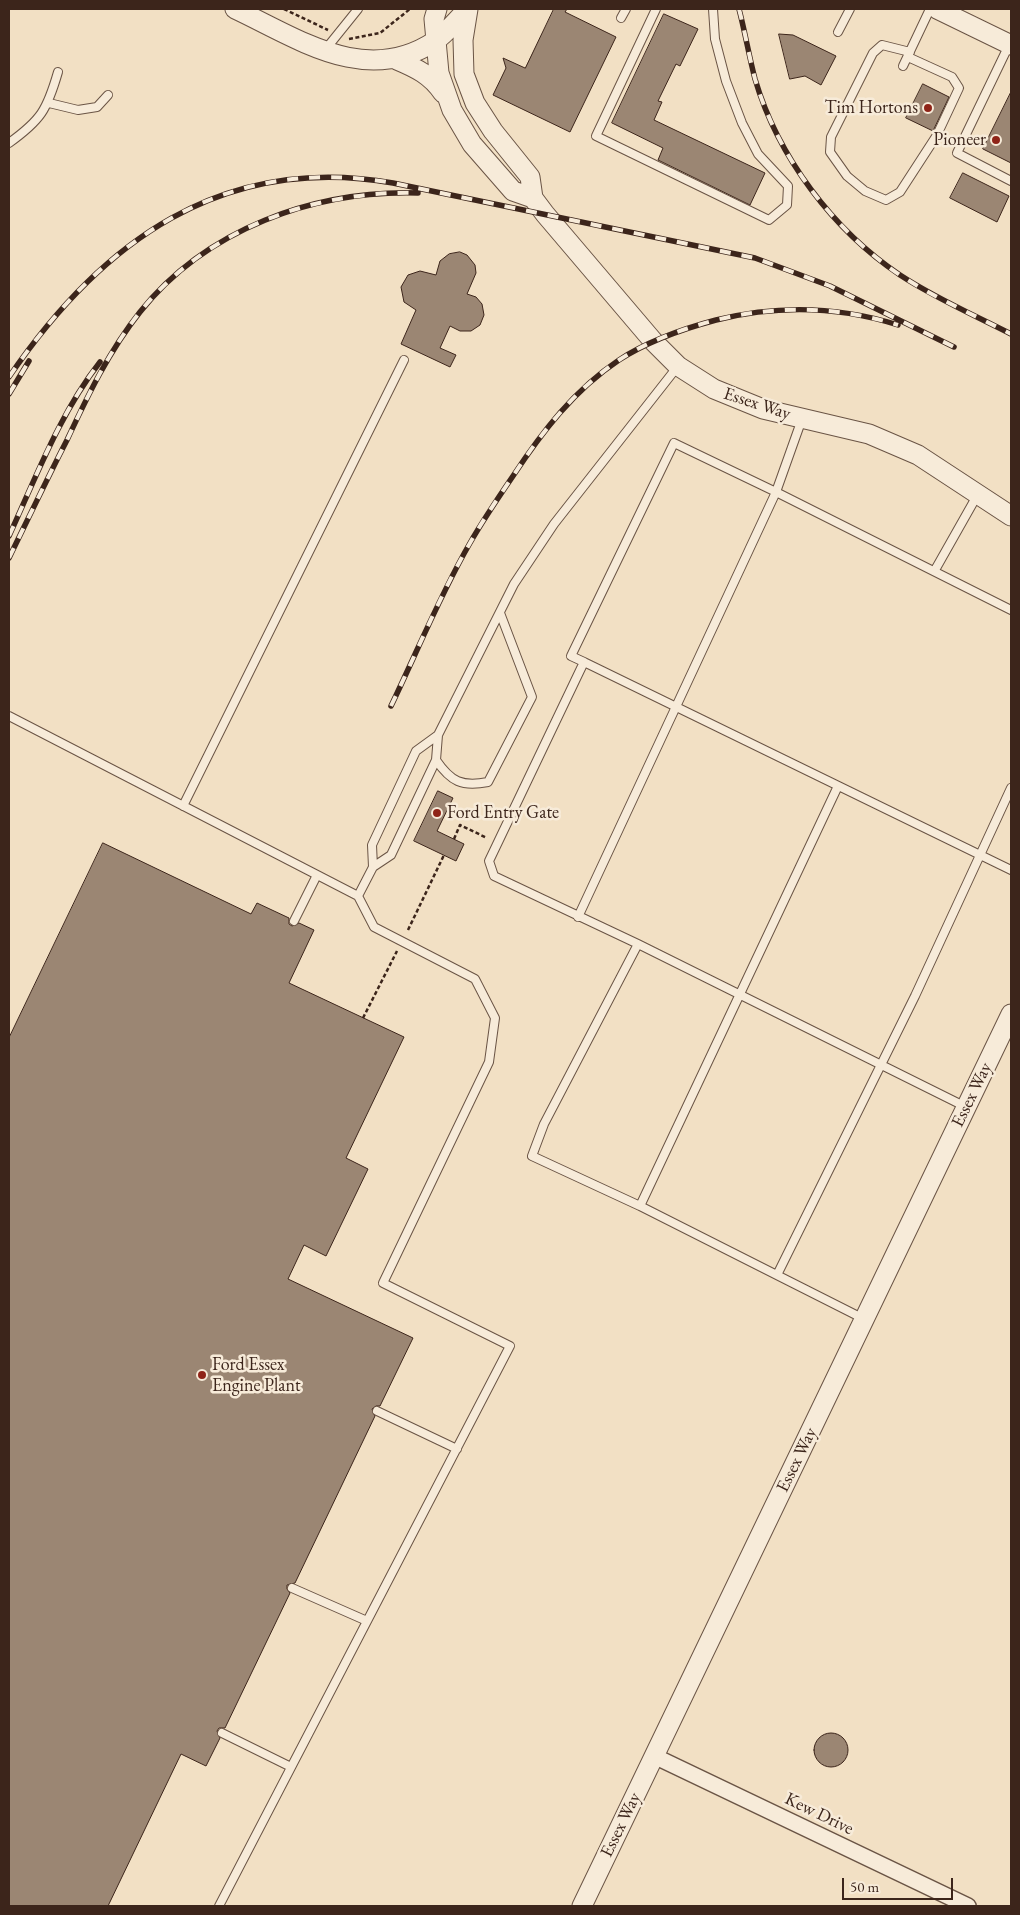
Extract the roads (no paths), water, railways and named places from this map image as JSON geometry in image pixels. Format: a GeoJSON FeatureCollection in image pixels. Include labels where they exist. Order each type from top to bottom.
{"type":"FeatureCollection","features":[{"type":"Feature","properties":{"kind":"street"},"geometry":{"type":"LineString","coordinates":[[234,9],[259,17],[324,51],[360,61],[397,60],[418,69],[436,83],[448,101]]}},
{"type":"Feature","properties":{"kind":"street","name":"Essex Way"},"geometry":{"type":"LineString","coordinates":[[437,9],[434,19],[438,73],[448,101],[472,144],[513,191],[532,198],[641,326],[678,366],[714,389],[740,402],[869,434],[918,455],[1011,516]]}},
{"type":"Feature","properties":{"kind":"street"},"geometry":{"type":"LineString","coordinates":[[397,60],[436,40],[468,9]]}},
{"type":"Feature","properties":{"kind":"street","name":"Essex Way"},"geometry":{"type":"LineString","coordinates":[[468,9],[463,40],[464,74],[475,103],[493,131],[530,177],[532,198]]}},
{"type":"Feature","properties":{"kind":"street"},"geometry":{"type":"LineString","coordinates":[[937,9],[1010,44]]}},
{"type":"Feature","properties":{"kind":"street","name":"Essex Way"},"geometry":{"type":"LineString","coordinates":[[582,1906],[1011,1014]]}},
{"type":"Feature","properties":{"kind":"street","name":"Kew Drive"},"geometry":{"type":"LineString","coordinates":[[654,1756],[961,1905]]}},
{"type":"Feature","properties":{"kind":"lane"},"geometry":{"type":"LineString","coordinates":[[324,51],[358,9]]}},
{"type":"Feature","properties":{"kind":"lane"},"geometry":{"type":"LineString","coordinates":[[621,18],[626,9]]}},
{"type":"Feature","properties":{"kind":"lane"},"geometry":{"type":"LineString","coordinates":[[656,9],[596,136],[769,220],[787,205],[788,186],[758,154],[742,123],[726,81],[715,39],[714,9]]}},
{"type":"Feature","properties":{"kind":"lane"},"geometry":{"type":"LineString","coordinates":[[838,32],[850,9]]}},
{"type":"Feature","properties":{"kind":"lane"},"geometry":{"type":"LineString","coordinates":[[903,66],[930,9]]}},
{"type":"Feature","properties":{"kind":"lane"},"geometry":{"type":"LineString","coordinates":[[1010,44],[958,153],[1011,182]]}},
{"type":"Feature","properties":{"kind":"lane"},"geometry":{"type":"LineString","coordinates":[[882,45],[909,54],[952,77],[959,88],[938,134],[900,192],[886,200],[866,191],[847,176],[830,152],[831,137],[873,52],[882,45]]}},
{"type":"Feature","properties":{"kind":"lane"},"geometry":{"type":"LineString","coordinates":[[9,143],[34,125],[49,102],[58,72]]}},
{"type":"Feature","properties":{"kind":"lane"},"geometry":{"type":"LineString","coordinates":[[49,102],[78,110],[97,107],[108,95]]}},
{"type":"Feature","properties":{"kind":"lane"},"geometry":{"type":"LineString","coordinates":[[183,806],[404,360]]}},
{"type":"Feature","properties":{"kind":"lane"},"geometry":{"type":"LineString","coordinates":[[358,896],[374,867],[392,855],[436,760],[438,735],[514,584],[554,524],[678,366]]}},
{"type":"Feature","properties":{"kind":"lane"},"geometry":{"type":"LineString","coordinates":[[578,918],[776,492],[802,418]]}},
{"type":"Feature","properties":{"kind":"lane"},"geometry":{"type":"LineString","coordinates":[[1011,610],[935,570],[674,443],[571,656],[1011,870]]}},
{"type":"Feature","properties":{"kind":"lane"},"geometry":{"type":"LineString","coordinates":[[935,570],[978,494]]}},
{"type":"Feature","properties":{"kind":"lane"},"geometry":{"type":"LineString","coordinates":[[436,760],[443,771],[456,782],[473,785],[488,782],[532,697],[500,613]]}},
{"type":"Feature","properties":{"kind":"lane"},"geometry":{"type":"LineString","coordinates":[[584,662],[489,861],[494,876],[578,918],[638,944],[739,996],[966,1107]]}},
{"type":"Feature","properties":{"kind":"lane"},"geometry":{"type":"LineString","coordinates":[[9,716],[358,896],[374,927],[475,979],[496,1018],[489,1062],[383,1282],[510,1346],[219,1906]]}},
{"type":"Feature","properties":{"kind":"lane"},"geometry":{"type":"LineString","coordinates":[[374,867],[372,845],[416,751],[438,735]]}},
{"type":"Feature","properties":{"kind":"lane"},"geometry":{"type":"LineString","coordinates":[[640,1206],[838,786]]}},
{"type":"Feature","properties":{"kind":"lane"},"geometry":{"type":"LineString","coordinates":[[777,1275],[881,1066],[982,855],[1011,788]]}},
{"type":"Feature","properties":{"kind":"lane"},"geometry":{"type":"LineString","coordinates":[[294,920],[317,875]]}},
{"type":"Feature","properties":{"kind":"lane"},"geometry":{"type":"LineString","coordinates":[[638,944],[544,1124],[532,1156],[640,1206],[864,1319]]}},
{"type":"Feature","properties":{"kind":"lane"},"geometry":{"type":"LineString","coordinates":[[378,1411],[457,1449]]}},
{"type":"Feature","properties":{"kind":"lane"},"geometry":{"type":"LineString","coordinates":[[292,1588],[367,1621]]}},
{"type":"Feature","properties":{"kind":"lane"},"geometry":{"type":"LineString","coordinates":[[222,1733],[291,1767]]}},
{"type":"Feature","properties":{"kind":"railway"},"geometry":{"type":"LineString","coordinates":[[739,9],[755,79],[765,108],[793,163],[831,214],[875,257],[900,275],[941,299],[1011,334]]}},
{"type":"Feature","properties":{"kind":"railway"},"geometry":{"type":"LineString","coordinates":[[9,377],[45,329],[84,286],[126,248],[171,218],[221,196],[274,182],[331,177],[393,183],[755,258],[830,286],[954,347]]}},
{"type":"Feature","properties":{"kind":"railway"},"geometry":{"type":"LineString","coordinates":[[9,558],[83,406],[118,342],[140,312],[167,283],[197,258],[230,237],[265,220],[302,207],[340,199],[379,194],[418,193]]}},
{"type":"Feature","properties":{"kind":"railway"},"geometry":{"type":"LineString","coordinates":[[391,706],[449,583],[485,517],[547,428],[573,398],[603,372],[630,353],[666,336],[716,320],[739,315],[785,310],[830,311],[853,314],[898,325]]}},
{"type":"Feature","properties":{"kind":"railway"},"geometry":{"type":"LineString","coordinates":[[9,394],[29,361]]}},
{"type":"Feature","properties":{"kind":"railway"},"geometry":{"type":"LineString","coordinates":[[9,536],[61,424],[73,402],[100,362]]}},
{"type":"Feature","properties":{"kind":"place","name":"Tim Hortons"},"geometry":{"type":"Point","coordinates":[928,108]}},
{"type":"Feature","properties":{"kind":"place","name":"Pioneer"},"geometry":{"type":"Point","coordinates":[996,140]}},
{"type":"Feature","properties":{"kind":"place","name":"Ford Entry Gate"},"geometry":{"type":"Point","coordinates":[437,813]}},
{"type":"Feature","properties":{"kind":"place","name":"Ford Essex Engine Plant"},"geometry":{"type":"Point","coordinates":[202,1375]}}]}
